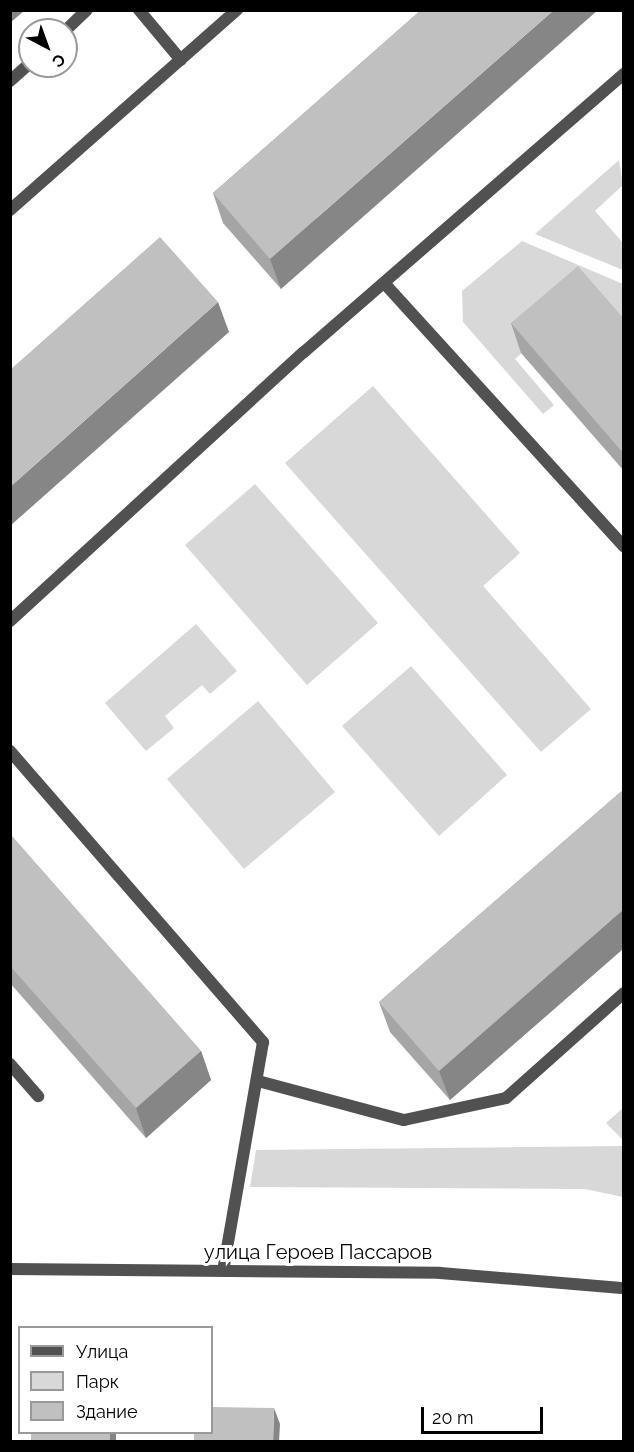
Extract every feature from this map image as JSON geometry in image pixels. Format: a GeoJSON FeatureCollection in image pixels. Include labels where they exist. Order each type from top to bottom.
{"type":"FeatureCollection","features":[{"type":"Feature","properties":{"kind":"street"},"geometry":{"type":"LineString","coordinates":[[139,10],[182,60]]}},
{"type":"Feature","properties":{"kind":"street"},"geometry":{"type":"LineString","coordinates":[[10,210],[237,10]]}},
{"type":"Feature","properties":{"kind":"street"},"geometry":{"type":"LineString","coordinates":[[10,621],[385,284],[624,74]]}},
{"type":"Feature","properties":{"kind":"street"},"geometry":{"type":"LineString","coordinates":[[385,284],[624,547]]}},
{"type":"Feature","properties":{"kind":"street"},"geometry":{"type":"LineString","coordinates":[[10,751],[263,1042],[223,1271]]}},
{"type":"Feature","properties":{"kind":"street"},"geometry":{"type":"LineString","coordinates":[[258,1081],[404,1120],[506,1098],[624,993]]}},
{"type":"Feature","properties":{"kind":"street"},"geometry":{"type":"LineString","coordinates":[[10,1064],[38,1096]]}},
{"type":"Feature","properties":{"kind":"street","name":"улица Героев Пассаров"},"geometry":{"type":"LineString","coordinates":[[10,1269],[440,1273],[624,1288]]}},
{"type":"Feature","properties":{"kind":"green space"},"geometry":{"type":"Polygon","coordinates":[[[619,160],[623,185],[595,211],[623,243],[623,270],[535,234],[619,160]]]}},
{"type":"Feature","properties":{"kind":"green space"},"geometry":{"type":"Polygon","coordinates":[[[522,241],[623,284],[623,336],[588,295],[515,359],[554,405],[543,414],[463,322],[462,291],[522,241]]]}},
{"type":"Feature","properties":{"kind":"green space"},"geometry":{"type":"Polygon","coordinates":[[[373,386],[520,553],[483,586],[591,709],[541,752],[285,463],[373,386]]]}},
{"type":"Feature","properties":{"kind":"green space"},"geometry":{"type":"Polygon","coordinates":[[[255,484],[378,623],[307,685],[185,545],[255,484]]]}},
{"type":"Feature","properties":{"kind":"green space"},"geometry":{"type":"Polygon","coordinates":[[[196,624],[237,671],[210,694],[202,685],[165,716],[174,728],[146,751],[105,703],[196,624]]]}},
{"type":"Feature","properties":{"kind":"green space"},"geometry":{"type":"Polygon","coordinates":[[[411,666],[507,775],[439,836],[342,726],[411,666]]]}},
{"type":"Feature","properties":{"kind":"green space"},"geometry":{"type":"Polygon","coordinates":[[[258,701],[335,792],[244,869],[167,779],[258,701]]]}},
{"type":"Feature","properties":{"kind":"green space"},"geometry":{"type":"Polygon","coordinates":[[[623,1108],[624,1139],[622,1139],[606,1123],[623,1108]]]}},
{"type":"Feature","properties":{"kind":"green space"},"geometry":{"type":"Polygon","coordinates":[[[623,1146],[623,1197],[585,1189],[250,1187],[256,1150],[623,1146]]]}},
{"type":"Feature","properties":{"kind":"building"},"geometry":{"type":"Polygon","coordinates":[[[421,10],[554,10],[270,259],[213,193],[421,10]]]}},
{"type":"Feature","properties":{"kind":"building"},"geometry":{"type":"Polygon","coordinates":[[[160,237],[218,302],[10,487],[10,370],[160,237]]]}},
{"type":"Feature","properties":{"kind":"building"},"geometry":{"type":"Polygon","coordinates":[[[578,266],[624,319],[624,454],[511,323],[578,266]]]}},
{"type":"Feature","properties":{"kind":"building"},"geometry":{"type":"Polygon","coordinates":[[[624,789],[624,909],[439,1071],[379,1002],[624,789]]]}},
{"type":"Feature","properties":{"kind":"building"},"geometry":{"type":"Polygon","coordinates":[[[10,834],[201,1051],[136,1108],[10,966],[10,834]]]}},
{"type":"Feature","properties":{"kind":"building"},"geometry":{"type":"Polygon","coordinates":[[[213,1407],[274,1408],[273,1442],[194,1442],[194,1434],[213,1434],[213,1407]]]}},
{"type":"Feature","properties":{"kind":"building"},"geometry":{"type":"Polygon","coordinates":[[[31,1434],[110,1434],[110,1442],[31,1442],[31,1434]]]}}]}
